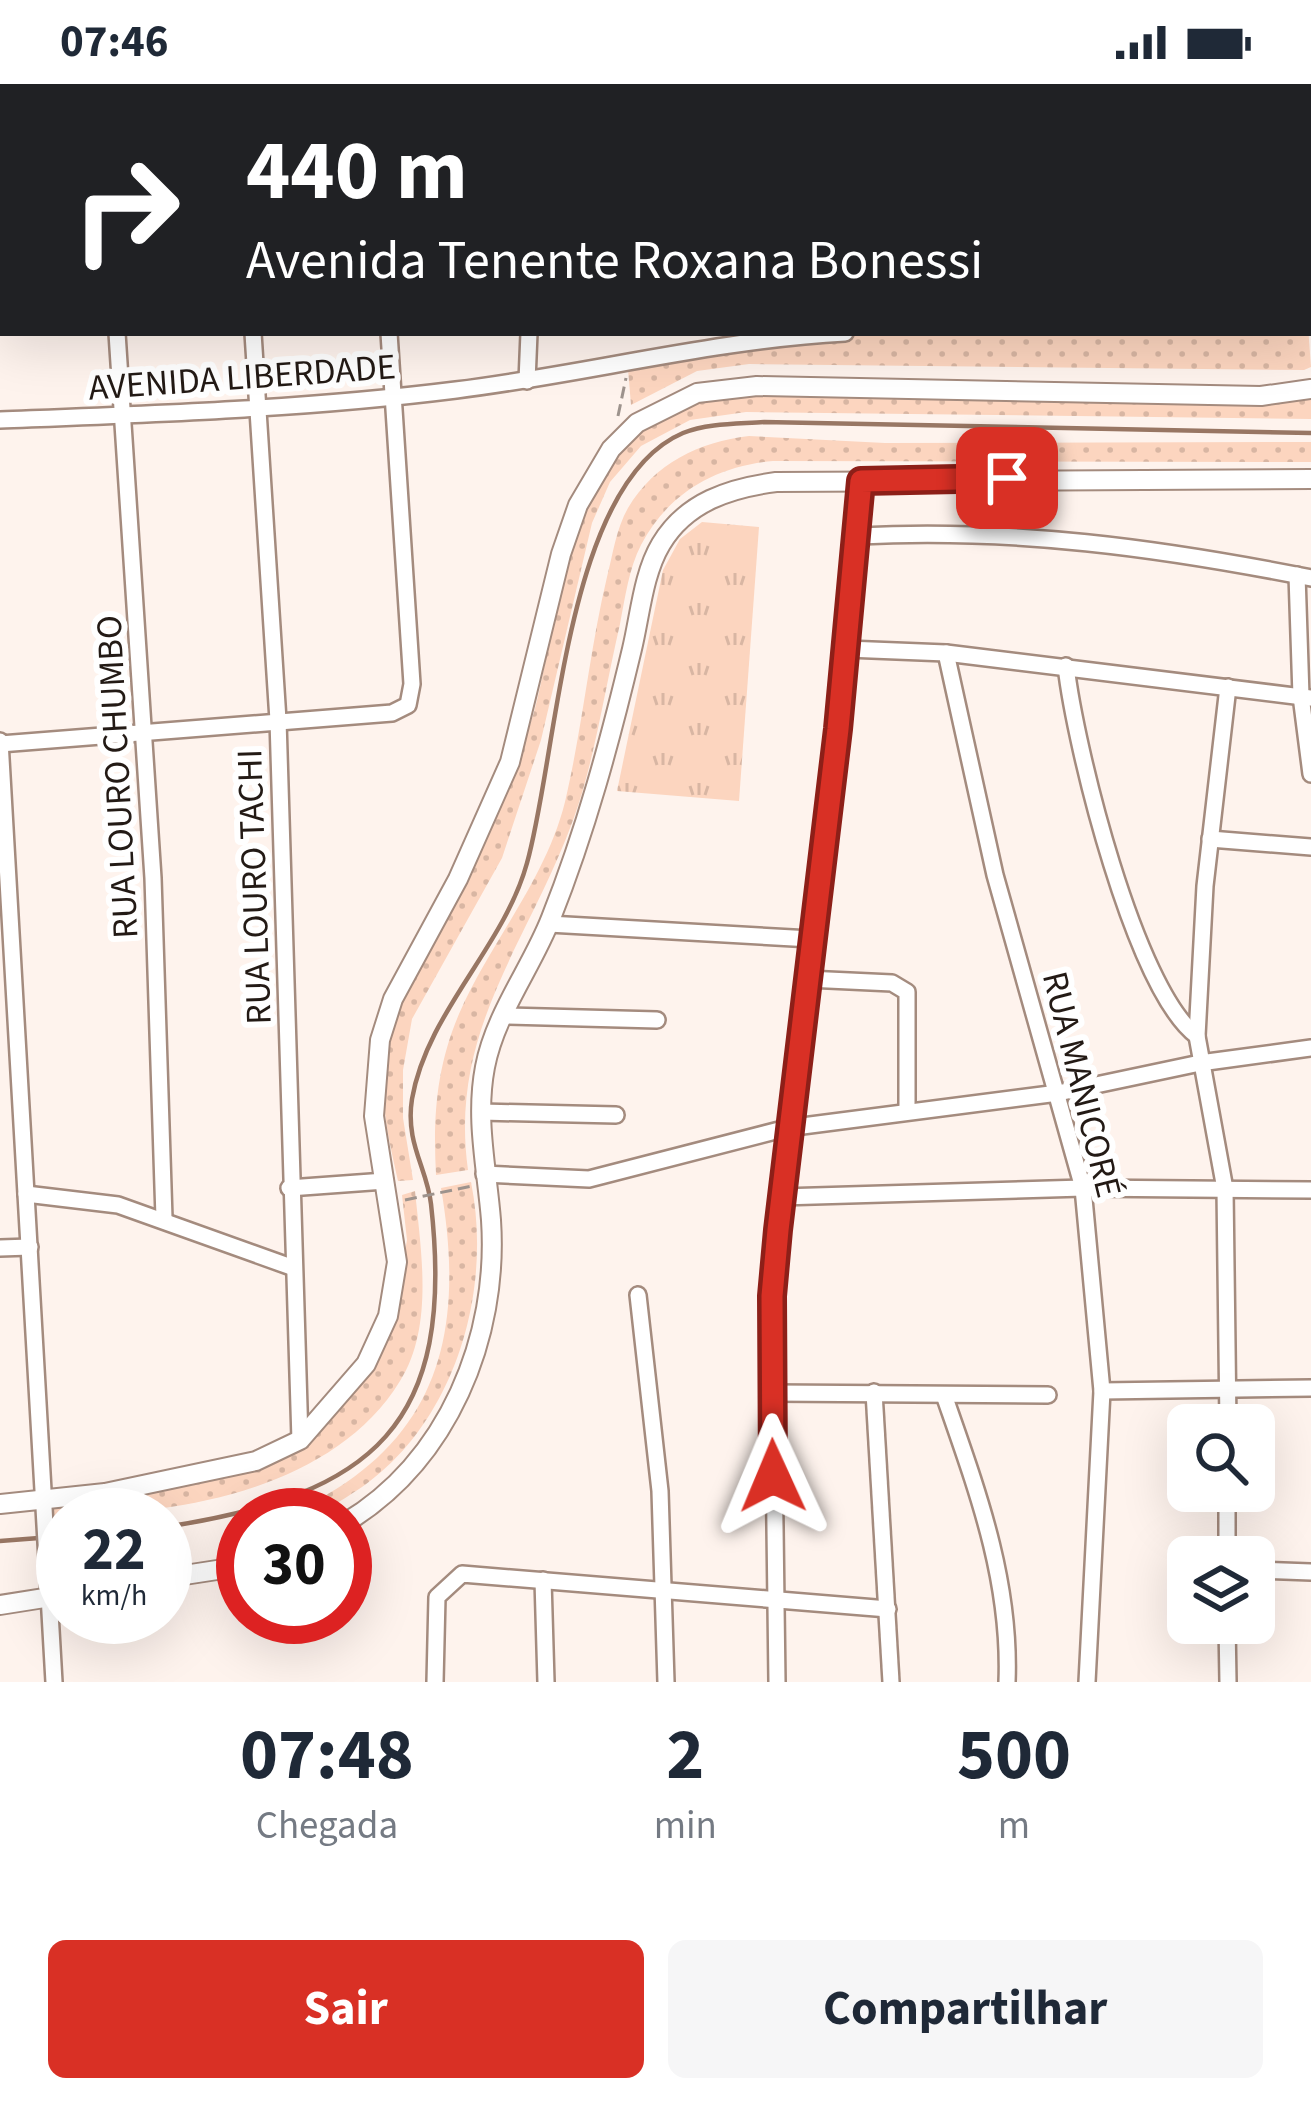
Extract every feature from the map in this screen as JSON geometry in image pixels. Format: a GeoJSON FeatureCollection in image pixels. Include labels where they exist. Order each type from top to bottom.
{"type":"FeatureCollection","features":[{"type":"Feature","properties":{"kind":"street","name":"RUA LOURO CHUMBO"},"geometry":{"type":"LineString","coordinates":[[117,336],[162,1061],[164,1218]]}},
{"type":"Feature","properties":{"kind":"street","name":"RUA LOURO TACHI"},"geometry":{"type":"LineString","coordinates":[[253,336],[278,720],[300,1440]]}},
{"type":"Feature","properties":{"kind":"street"},"geometry":{"type":"LineString","coordinates":[[42,1488],[0,743],[392,713],[408,705],[412,684],[389,336]]}},
{"type":"Feature","properties":{"kind":"street"},"geometry":{"type":"LineString","coordinates":[[527,380],[529,336]]}},
{"type":"Feature","properties":{"kind":"street","name":"AVENIDA LIBERDADE"},"geometry":{"type":"LineString","coordinates":[[0,420],[395,397],[800,336]]}},
{"type":"Feature","properties":{"kind":"street"},"geometry":{"type":"LineString","coordinates":[[140,1488],[232,1468],[300,1440],[356,1378],[388,1316],[398,1244],[374,1116],[386,1019],[458,879],[510,762],[561,554],[578,506],[611,448],[637,423],[680,399],[736,387],[1261,396],[1311,389]]}},
{"type":"Feature","properties":{"kind":"street"},"geometry":{"type":"LineString","coordinates":[[372,1505],[434,1440],[466,1380],[483,1330],[492,1266],[481,1179],[481,1112],[489,1050],[549,924],[602,774],[662,542],[698,507],[732,489],[776,482],[1311,479]]}},
{"type":"Feature","properties":{"kind":"street"},"geometry":{"type":"LineString","coordinates":[[777,1682],[772,1394],[781,1197],[859,536],[976,534],[1084,540],[1181,551],[1304,576],[1311,774]]}},
{"type":"Feature","properties":{"kind":"street"},"geometry":{"type":"LineString","coordinates":[[847,649],[946,652],[1306,697]]}},
{"type":"Feature","properties":{"kind":"street","name":"RUA MANICORÉ"},"geometry":{"type":"LineString","coordinates":[[946,652],[995,875],[1083,1188],[1102,1391],[1088,1682]]}},
{"type":"Feature","properties":{"kind":"street"},"geometry":{"type":"LineString","coordinates":[[1066,666],[1098,822],[1162,995],[1181,1024],[1197,1036]]}},
{"type":"Feature","properties":{"kind":"street"},"geometry":{"type":"LineString","coordinates":[[1228,688],[1210,839],[1197,1036],[1225,1189],[1229,1404]]}},
{"type":"Feature","properties":{"kind":"street"},"geometry":{"type":"LineString","coordinates":[[1210,839],[1311,847]]}},
{"type":"Feature","properties":{"kind":"street"},"geometry":{"type":"LineString","coordinates":[[549,924],[811,939]]}},
{"type":"Feature","properties":{"kind":"street"},"geometry":{"type":"LineString","coordinates":[[807,979],[892,982],[907,992],[907,1112]]}},
{"type":"Feature","properties":{"kind":"street"},"geometry":{"type":"LineString","coordinates":[[504,1016],[658,1020]]}},
{"type":"Feature","properties":{"kind":"street"},"geometry":{"type":"LineString","coordinates":[[481,1179],[589,1179],[787,1128],[1058,1093],[1200,1063],[1311,1048]]}},
{"type":"Feature","properties":{"kind":"street"},"geometry":{"type":"LineString","coordinates":[[481,1112],[616,1115]]}},
{"type":"Feature","properties":{"kind":"street"},"geometry":{"type":"LineString","coordinates":[[289,1188],[385,1181]]}},
{"type":"Feature","properties":{"kind":"street"},"geometry":{"type":"LineString","coordinates":[[781,1197],[1083,1188],[1311,1190]]}},
{"type":"Feature","properties":{"kind":"street"},"geometry":{"type":"LineString","coordinates":[[26,1194],[118,1205],[294,1268]]}},
{"type":"Feature","properties":{"kind":"street"},"geometry":{"type":"LineString","coordinates":[[0,1248],[30,1247]]}},
{"type":"Feature","properties":{"kind":"street"},"geometry":{"type":"LineString","coordinates":[[638,1295],[665,1591],[666,1682]]}},
{"type":"Feature","properties":{"kind":"street"},"geometry":{"type":"LineString","coordinates":[[1102,1391],[1311,1388]]}},
{"type":"Feature","properties":{"kind":"street"},"geometry":{"type":"LineString","coordinates":[[874,1392],[891,1682]]}},
{"type":"Feature","properties":{"kind":"street"},"geometry":{"type":"LineString","coordinates":[[772,1394],[1048,1395]]}},
{"type":"Feature","properties":{"kind":"street"},"geometry":{"type":"LineString","coordinates":[[944,1395],[998,1562],[1006,1607],[1007,1682]]}},
{"type":"Feature","properties":{"kind":"street"},"geometry":{"type":"LineString","coordinates":[[0,1504],[36,1508]]}},
{"type":"Feature","properties":{"kind":"street"},"geometry":{"type":"LineString","coordinates":[[1275,1571],[1311,1572]]}},
{"type":"Feature","properties":{"kind":"street"},"geometry":{"type":"LineString","coordinates":[[435,1682],[435,1611],[440,1590],[462,1574],[888,1609]]}},
{"type":"Feature","properties":{"kind":"street"},"geometry":{"type":"LineString","coordinates":[[543,1580],[546,1682]]}},
{"type":"Feature","properties":{"kind":"street"},"geometry":{"type":"LineString","coordinates":[[0,1605],[36,1599]]}},
{"type":"Feature","properties":{"kind":"street"},"geometry":{"type":"LineString","coordinates":[[54,1644],[54,1682]]}},
{"type":"Feature","properties":{"kind":"street"},"geometry":{"type":"LineString","coordinates":[[1227,1644],[1228,1682]]}},
{"type":"Feature","properties":{"kind":"lane"},"geometry":{"type":"LineString","coordinates":[[859,536],[861,481]]}},
{"type":"Feature","properties":{"kind":"path"},"geometry":{"type":"LineString","coordinates":[[611,448],[629,365]]}},
{"type":"Feature","properties":{"kind":"path"},"geometry":{"type":"LineString","coordinates":[[401,1201],[481,1179]]}},
{"type":"Feature","properties":{"kind":"green space"},"geometry":{"type":"Polygon","coordinates":[[[837,336],[1309,336],[1311,367],[749,364],[697,371],[631,405],[628,369],[837,336]]]}},
{"type":"Feature","properties":{"kind":"green space"},"geometry":{"type":"Polygon","coordinates":[[[745,392],[1311,395],[1311,419],[746,412],[690,420],[641,446],[610,482],[592,523],[541,740],[502,858],[412,1019],[403,1070],[403,1118],[413,1180],[398,1181],[383,1087],[397,1010],[433,924],[518,756],[542,680],[568,549],[591,487],[622,444],[653,421],[707,400],[745,392]]]}},
{"type":"Feature","properties":{"kind":"green space"},"geometry":{"type":"Polygon","coordinates":[[[749,436],[885,443],[1311,442],[1311,462],[773,461],[713,476],[680,497],[652,527],[637,554],[582,793],[484,1021],[471,1067],[465,1116],[468,1170],[436,1175],[436,1113],[445,1054],[472,987],[534,879],[559,823],[601,604],[624,516],[651,479],[680,457],[713,443],[749,436]]]}},
{"type":"Feature","properties":{"kind":"green space"},"geometry":{"type":"Polygon","coordinates":[[[702,522],[759,527],[739,801],[617,791],[663,570],[680,539],[702,522]]]}},
{"type":"Feature","properties":{"kind":"green space"},"geometry":{"type":"Polygon","coordinates":[[[471,1182],[476,1224],[471,1309],[460,1351],[443,1391],[394,1460],[360,1488],[337,1488],[378,1457],[408,1423],[430,1384],[443,1341],[449,1294],[441,1188],[471,1182]]]}},
{"type":"Feature","properties":{"kind":"green space"},"geometry":{"type":"Polygon","coordinates":[[[415,1191],[422,1288],[418,1337],[400,1381],[371,1418],[336,1448],[250,1488],[216,1488],[216,1497],[192,1503],[192,1488],[143,1488],[227,1472],[334,1412],[396,1303],[407,1240],[402,1195],[415,1191]]]}},
{"type":"Feature","properties":{"kind":"waterway"},"geometry":{"type":"LineString","coordinates":[[192,1522],[298,1494],[348,1469],[386,1436],[413,1395],[429,1343],[435,1280],[431,1204],[411,1129],[412,1099],[433,1037],[516,894],[538,815],[572,626],[590,562],[613,506],[644,461],[683,433],[764,422],[1311,433]]}},
{"type":"Feature","properties":{"kind":"waterway"},"geometry":{"type":"LineString","coordinates":[[0,1541],[36,1538]]}},
{"type":"Feature","properties":{"kind":"route"},"geometry":{"type":"LineString","coordinates":[[773,1476],[772,1296],[787,1128],[838,729],[861,481],[1007,478]]}}]}
